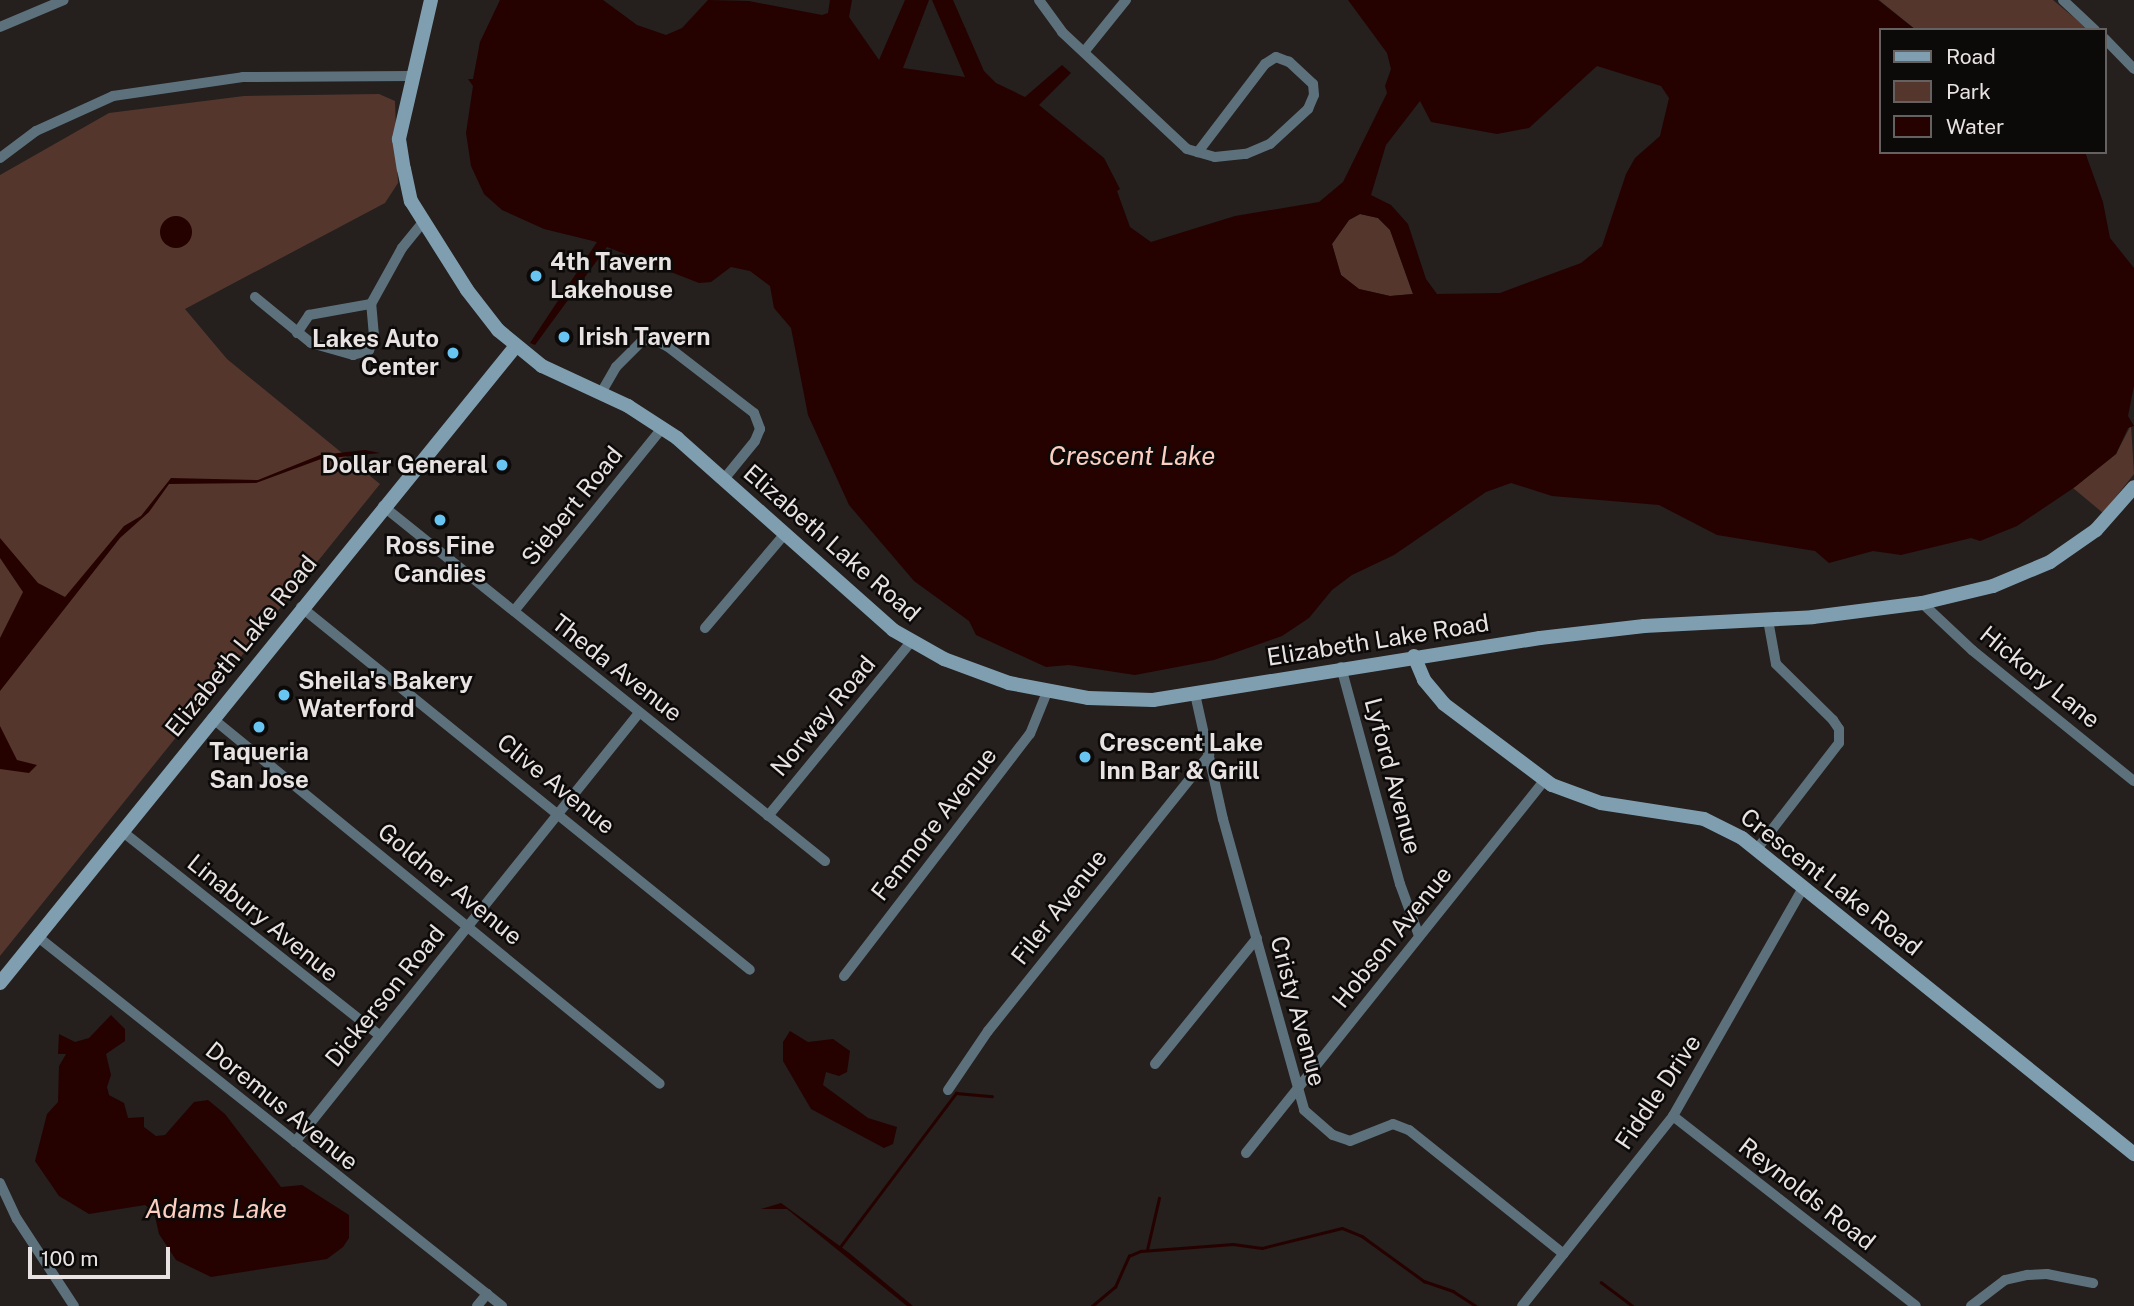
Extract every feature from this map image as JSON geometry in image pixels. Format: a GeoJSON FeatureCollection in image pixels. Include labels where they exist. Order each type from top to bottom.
{"type":"FeatureCollection","features":[{"type":"Feature","properties":{"kind":"street"},"geometry":{"type":"LineString","coordinates":[[0,27],[64,0]]}},
{"type":"Feature","properties":{"kind":"street"},"geometry":{"type":"LineString","coordinates":[[431,0],[399,139],[411,201],[467,290],[515,347]]}},
{"type":"Feature","properties":{"kind":"street"},"geometry":{"type":"LineString","coordinates":[[1039,0],[1062,32],[1170,135],[1198,152],[1215,157],[1246,154],[1289,130],[1314,95],[1313,84],[1293,65],[1276,58],[1265,64],[1198,152]]}},
{"type":"Feature","properties":{"kind":"street"},"geometry":{"type":"LineString","coordinates":[[1084,52],[1126,0]]}},
{"type":"Feature","properties":{"kind":"street"},"geometry":{"type":"LineString","coordinates":[[2063,0],[2093,28]]}},
{"type":"Feature","properties":{"kind":"street"},"geometry":{"type":"LineString","coordinates":[[2106,40],[2134,69]]}},
{"type":"Feature","properties":{"kind":"street"},"geometry":{"type":"LineString","coordinates":[[0,158],[36,131],[113,96],[243,77],[412,76]]}},
{"type":"Feature","properties":{"kind":"street"},"geometry":{"type":"LineString","coordinates":[[255,297],[311,343],[353,355],[369,350],[374,336],[371,304],[402,248],[424,221]]}},
{"type":"Feature","properties":{"kind":"street"},"geometry":{"type":"LineString","coordinates":[[297,333],[309,314],[371,304]]}},
{"type":"Feature","properties":{"kind":"street"},"geometry":{"type":"LineString","coordinates":[[601,393],[616,368],[641,342],[650,338],[667,346],[754,413],[760,429],[755,441],[724,479]]}},
{"type":"Feature","properties":{"kind":"street","name":"Elizabeth Lake Road"},"geometry":{"type":"LineString","coordinates":[[0,983],[383,506],[515,347],[554,373],[601,393],[663,428],[911,642],[973,671],[1047,692],[1123,701],[1195,694],[1341,667],[1618,629],[1768,620],[1922,603],[1993,586],[2050,562],[2096,530],[2134,487]]}},
{"type":"Feature","properties":{"kind":"street","name":"Siebert Road"},"geometry":{"type":"LineString","coordinates":[[514,611],[663,428]]}},
{"type":"Feature","properties":{"kind":"street","name":"Theda Avenue"},"geometry":{"type":"LineString","coordinates":[[383,506],[825,861]]}},
{"type":"Feature","properties":{"kind":"street"},"geometry":{"type":"LineString","coordinates":[[705,628],[784,535]]}},
{"type":"Feature","properties":{"kind":"street","name":"Hickory Lane"},"geometry":{"type":"LineString","coordinates":[[1922,603],[1972,650],[2134,781]]}},
{"type":"Feature","properties":{"kind":"street","name":"Clive Avenue"},"geometry":{"type":"LineString","coordinates":[[302,607],[750,970]]}},
{"type":"Feature","properties":{"kind":"street"},"geometry":{"type":"LineString","coordinates":[[1757,849],[1839,743],[1839,729],[1833,720],[1776,664],[1768,620]]}},
{"type":"Feature","properties":{"kind":"street","name":"Norway Road"},"geometry":{"type":"LineString","coordinates":[[768,816],[911,642]]}},
{"type":"Feature","properties":{"kind":"street","name":"Crescent Lake Road"},"geometry":{"type":"LineString","coordinates":[[1414,656],[1438,698],[1544,781],[1601,803],[1709,821],[1757,849],[2134,1154]]}},
{"type":"Feature","properties":{"kind":"street","name":"Lyford Avenue"},"geometry":{"type":"LineString","coordinates":[[1341,667],[1419,936]]}},
{"type":"Feature","properties":{"kind":"street","name":"Fenmore Avenue"},"geometry":{"type":"LineString","coordinates":[[844,976],[1030,734],[1047,692]]}},
{"type":"Feature","properties":{"kind":"street","name":"Cristy Avenue"},"geometry":{"type":"LineString","coordinates":[[1195,694],[1296,1089],[1304,1110],[1333,1135],[1350,1141],[1393,1124],[1409,1130],[1564,1254]]}},
{"type":"Feature","properties":{"kind":"street","name":"Dickerson Road"},"geometry":{"type":"LineString","coordinates":[[295,1143],[639,713]]}},
{"type":"Feature","properties":{"kind":"street","name":"Goldner Avenue"},"geometry":{"type":"LineString","coordinates":[[212,718],[469,925],[660,1084]]}},
{"type":"Feature","properties":{"kind":"street","name":"Filer Avenue"},"geometry":{"type":"LineString","coordinates":[[948,1090],[1003,1011],[1209,755]]}},
{"type":"Feature","properties":{"kind":"street","name":"Hobson Avenue"},"geometry":{"type":"LineString","coordinates":[[1246,1153],[1544,781]]}},
{"type":"Feature","properties":{"kind":"street","name":"Linabury Avenue"},"geometry":{"type":"LineString","coordinates":[[123,832],[379,1035]]}},
{"type":"Feature","properties":{"kind":"street","name":"Fiddle Drive"},"geometry":{"type":"LineString","coordinates":[[1522,1306],[1673,1116],[1804,886]]}},
{"type":"Feature","properties":{"kind":"street","name":"Doremus Avenue"},"geometry":{"type":"LineString","coordinates":[[38,937],[502,1306]]}},
{"type":"Feature","properties":{"kind":"street"},"geometry":{"type":"LineString","coordinates":[[1155,1064],[1257,938]]}},
{"type":"Feature","properties":{"kind":"street","name":"Reynolds Road"},"geometry":{"type":"LineString","coordinates":[[1673,1116],[1916,1306]]}},
{"type":"Feature","properties":{"kind":"street"},"geometry":{"type":"LineString","coordinates":[[0,1183],[17,1219],[74,1306]]}},
{"type":"Feature","properties":{"kind":"street"},"geometry":{"type":"LineString","coordinates":[[1970,1306],[2005,1280],[2027,1275],[2047,1274],[2093,1283]]}},
{"type":"Feature","properties":{"kind":"street"},"geometry":{"type":"LineString","coordinates":[[477,1306],[487,1294]]}},
{"type":"Feature","properties":{"kind":"green space"},"geometry":{"type":"Polygon","coordinates":[[[1879,0],[2053,0],[2087,28],[1914,28],[1879,0]]]}},
{"type":"Feature","properties":{"kind":"green space"},"geometry":{"type":"Polygon","coordinates":[[[379,94],[395,101],[398,183],[385,203],[185,309],[227,359],[380,484],[0,956],[0,175],[109,113],[244,96],[379,94]]]}},
{"type":"Feature","properties":{"kind":"green space"},"geometry":{"type":"Polygon","coordinates":[[[1360,214],[1378,218],[1390,230],[1413,294],[1390,296],[1359,289],[1341,275],[1332,244],[1349,220],[1360,214]]]}},
{"type":"Feature","properties":{"kind":"green space"},"geometry":{"type":"Polygon","coordinates":[[[2131,425],[2134,474],[2103,513],[2073,488],[2116,454],[2131,425]]]}},
{"type":"Feature","properties":{"kind":"water","name":"Crescent Lake"},"geometry":{"type":"Polygon","coordinates":[[[500,0],[603,0],[637,25],[666,35],[682,28],[708,0],[749,1],[822,15],[828,13],[830,0],[852,0],[849,17],[879,60],[905,0],[929,0],[903,68],[965,77],[932,0],[953,0],[984,71],[996,83],[1025,97],[1062,65],[1071,73],[1039,105],[1104,158],[1120,189],[1117,191],[1130,227],[1151,242],[1235,216],[1319,202],[1343,182],[1387,93],[1385,86],[1391,69],[1387,53],[1348,0],[1878,0],[1913,28],[1878,28],[1878,154],[2086,154],[2103,202],[2110,238],[2134,268],[2134,386],[2128,416],[2134,426],[2128,428],[2116,454],[2075,487],[2017,526],[1980,541],[1971,538],[1901,555],[1873,551],[1829,563],[1815,551],[1717,535],[1659,505],[1552,496],[1511,483],[1486,492],[1394,555],[1352,575],[1332,590],[1309,618],[1282,636],[1214,660],[1135,675],[1069,665],[1046,667],[976,635],[969,621],[914,581],[849,505],[808,415],[791,328],[774,308],[770,286],[750,271],[731,267],[711,282],[699,283],[607,247],[535,345],[530,343],[597,242],[544,229],[502,210],[484,194],[471,166],[466,133],[473,86],[468,79],[473,79],[480,42],[500,0]],[[1597,66],[1529,128],[1497,134],[1431,122],[1420,101],[1386,145],[1371,195],[1391,205],[1408,224],[1426,279],[1437,294],[1500,293],[1581,263],[1602,246],[1626,174],[1635,158],[1660,136],[1669,98],[1661,86],[1597,66]],[[1360,214],[1349,220],[1332,244],[1341,275],[1359,289],[1390,296],[1413,294],[1390,230],[1378,218],[1360,214]]]}},
{"type":"Feature","properties":{"kind":"water"},"geometry":{"type":"Polygon","coordinates":[[[176,216],[187,221],[192,232],[187,243],[176,248],[165,243],[160,232],[165,221],[176,216]]]}},
{"type":"Feature","properties":{"kind":"water"},"geometry":{"type":"Polygon","coordinates":[[[365,450],[380,453],[321,459],[256,483],[169,484],[149,512],[120,538],[0,691],[0,638],[23,592],[0,558],[0,538],[38,583],[65,597],[124,526],[141,516],[171,478],[258,480],[320,455],[365,450]]]}},
{"type":"Feature","properties":{"kind":"water"},"geometry":{"type":"Polygon","coordinates":[[[0,726],[17,760],[37,765],[29,773],[0,769],[0,726]]]}},
{"type":"Feature","properties":{"kind":"water","name":"Adams Lake"},"geometry":{"type":"Polygon","coordinates":[[[111,1015],[125,1029],[125,1041],[106,1054],[111,1075],[107,1087],[109,1095],[124,1103],[128,1118],[144,1117],[144,1127],[156,1136],[165,1135],[194,1102],[208,1100],[225,1114],[281,1187],[302,1185],[349,1215],[349,1238],[343,1247],[327,1259],[211,1277],[176,1260],[159,1234],[154,1212],[145,1205],[89,1214],[59,1196],[35,1161],[47,1114],[58,1102],[59,1066],[66,1054],[58,1054],[59,1034],[75,1042],[89,1038],[111,1015]]]}},
{"type":"Feature","properties":{"kind":"water"},"geometry":{"type":"Polygon","coordinates":[[[790,1031],[808,1042],[833,1039],[850,1051],[847,1072],[839,1076],[826,1072],[823,1085],[868,1118],[897,1127],[893,1144],[884,1148],[811,1109],[783,1061],[783,1042],[790,1031]]]}},
{"type":"Feature","properties":{"kind":"water"},"geometry":{"type":"Polygon","coordinates":[[[781,1203],[848,1252],[913,1306],[907,1306],[787,1209],[761,1209],[781,1203]]]}},
{"type":"Feature","properties":{"kind":"waterway"},"geometry":{"type":"LineString","coordinates":[[840,1247],[956,1093],[992,1096]]}},
{"type":"Feature","properties":{"kind":"waterway"},"geometry":{"type":"LineString","coordinates":[[1147,1250],[1159,1198]]}},
{"type":"Feature","properties":{"kind":"waterway"},"geometry":{"type":"LineString","coordinates":[[1092,1306],[1115,1287],[1129,1256],[1141,1251],[1233,1244],[1262,1248],[1342,1228],[1362,1236],[1424,1281],[1453,1291],[1476,1306]]}},
{"type":"Feature","properties":{"kind":"waterway"},"geometry":{"type":"LineString","coordinates":[[1601,1282],[1633,1306]]}},
{"type":"Feature","properties":{"kind":"place","name":"4th Tavern Lakehouse"},"geometry":{"type":"Point","coordinates":[536,276]}},
{"type":"Feature","properties":{"kind":"place","name":"Irish Tavern"},"geometry":{"type":"Point","coordinates":[564,337]}},
{"type":"Feature","properties":{"kind":"place","name":"Lakes Auto Center"},"geometry":{"type":"Point","coordinates":[453,353]}},
{"type":"Feature","properties":{"kind":"place","name":"Dollar General"},"geometry":{"type":"Point","coordinates":[502,465]}},
{"type":"Feature","properties":{"kind":"place","name":"Ross Fine Candies"},"geometry":{"type":"Point","coordinates":[440,520]}},
{"type":"Feature","properties":{"kind":"place","name":"Sheila's Bakery Waterford"},"geometry":{"type":"Point","coordinates":[284,695]}},
{"type":"Feature","properties":{"kind":"place","name":"Taqueria San Jose"},"geometry":{"type":"Point","coordinates":[259,727]}},
{"type":"Feature","properties":{"kind":"place","name":"Crescent Lake Inn Bar & Grill"},"geometry":{"type":"Point","coordinates":[1085,757]}}]}
